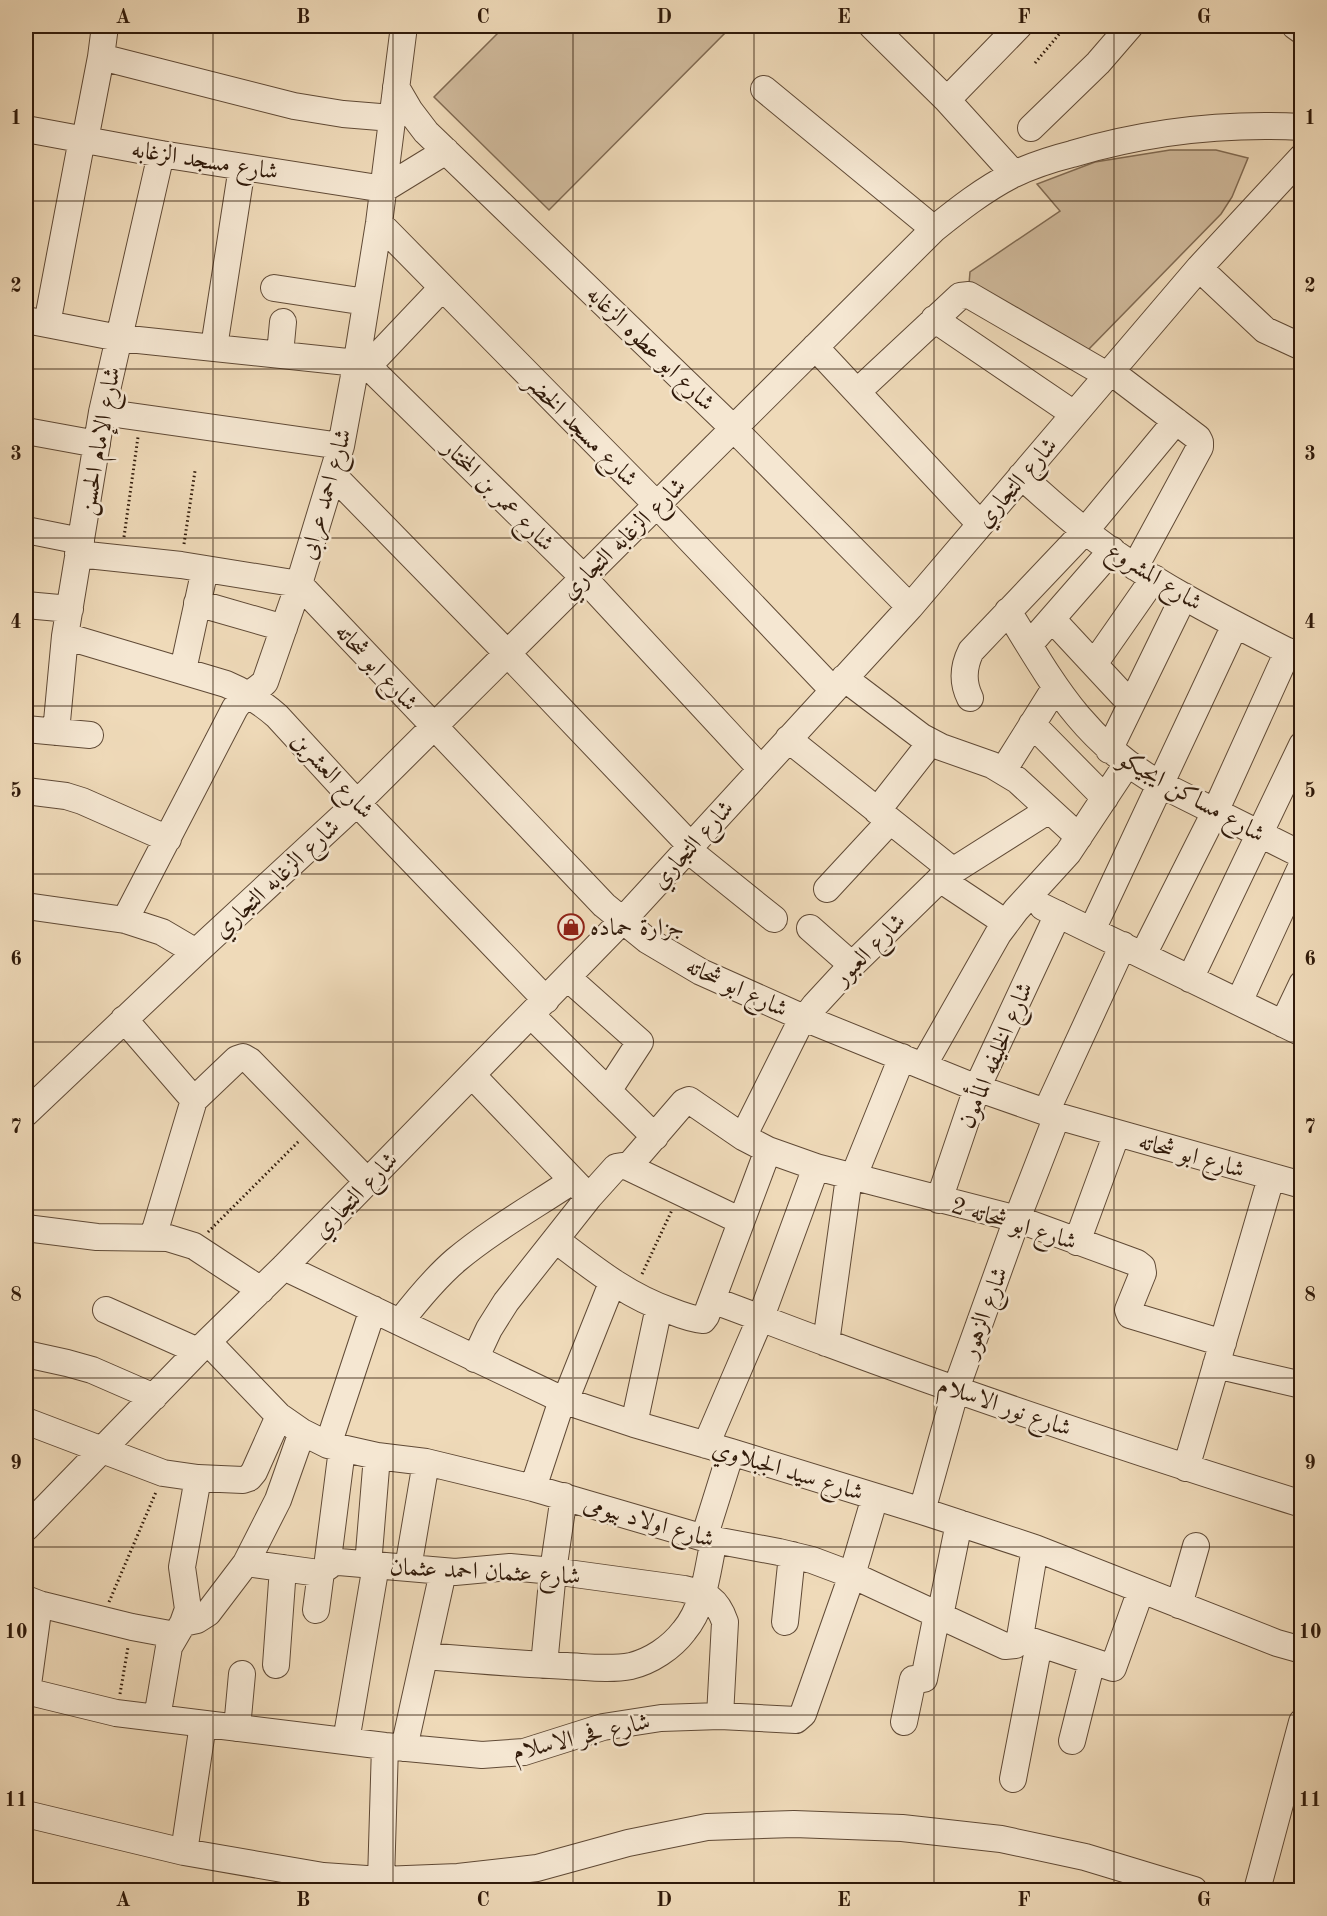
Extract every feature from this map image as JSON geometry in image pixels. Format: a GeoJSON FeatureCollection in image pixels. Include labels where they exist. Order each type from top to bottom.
{"type":"FeatureCollection","features":[{"type":"Feature","properties":{"kind":"street"},"geometry":{"type":"LineString","coordinates":[[105,26],[101,57],[83,139],[36,322],[119,338],[361,361],[442,288]]}},
{"type":"Feature","properties":{"kind":"street","name":"شارع احمد عرابى"},"geometry":{"type":"LineString","coordinates":[[125,920],[235,708],[243,698],[265,682],[299,584],[333,475],[361,361],[366,302],[384,189],[404,26]]}},
{"type":"Feature","properties":{"kind":"street"},"geometry":{"type":"LineString","coordinates":[[872,26],[947,100],[1014,174]]}},
{"type":"Feature","properties":{"kind":"street"},"geometry":{"type":"LineString","coordinates":[[947,100],[1018,26]]}},
{"type":"Feature","properties":{"kind":"street"},"geometry":{"type":"LineString","coordinates":[[1031,128],[1098,63],[1130,26]]}},
{"type":"Feature","properties":{"kind":"street"},"geometry":{"type":"LineString","coordinates":[[1296,26],[1302,31]]}},
{"type":"Feature","properties":{"kind":"street"},"geometry":{"type":"LineString","coordinates":[[101,57],[294,106],[343,114],[392,118]]}},
{"type":"Feature","properties":{"kind":"street","name":"شارع ابو عطوه الزغابه"},"geometry":{"type":"LineString","coordinates":[[396,87],[426,132],[734,429],[910,606]]}},
{"type":"Feature","properties":{"kind":"street"},"geometry":{"type":"LineString","coordinates":[[764,90],[934,229]]}},
{"type":"Feature","properties":{"kind":"street","name":"شارع الزغابه التجاري"},"geometry":{"type":"LineString","coordinates":[[26,1113],[357,802],[934,229],[975,196],[1014,174],[1100,145],[1190,130],[1302,127]]}},
{"type":"Feature","properties":{"kind":"street","name":"شارع مسجد الزغابه"},"geometry":{"type":"LineString","coordinates":[[26,129],[161,154],[384,189]]}},
{"type":"Feature","properties":{"kind":"street"},"geometry":{"type":"LineString","coordinates":[[384,189],[446,151]]}},
{"type":"Feature","properties":{"kind":"street","name":"شارع الإمام الحسن"},"geometry":{"type":"LineString","coordinates":[[56,732],[65,636],[102,412],[161,154]]}},
{"type":"Feature","properties":{"kind":"street","name":"شارع التجاري"},"geometry":{"type":"LineString","coordinates":[[26,1528],[622,921],[910,606],[1200,268],[1302,157]]}},
{"type":"Feature","properties":{"kind":"street"},"geometry":{"type":"LineString","coordinates":[[214,347],[242,167]]}},
{"type":"Feature","properties":{"kind":"street","name":"شارع مسجد الخضر"},"geometry":{"type":"LineString","coordinates":[[379,223],[657,505],[839,684],[931,742],[1003,771],[1017,780],[1079,837]]}},
{"type":"Feature","properties":{"kind":"street"},"geometry":{"type":"LineString","coordinates":[[1200,268],[1265,330],[1302,347]]}},
{"type":"Feature","properties":{"kind":"street"},"geometry":{"type":"LineString","coordinates":[[274,288],[366,302]]}},
{"type":"Feature","properties":{"kind":"street"},"geometry":{"type":"LineString","coordinates":[[857,392],[960,296],[969,295],[1109,373],[1198,438],[1200,447],[1145,572],[1094,664]]}},
{"type":"Feature","properties":{"kind":"street"},"geometry":{"type":"LineString","coordinates":[[934,319],[1074,414]]}},
{"type":"Feature","properties":{"kind":"street"},"geometry":{"type":"LineString","coordinates":[[280,354],[283,322]]}},
{"type":"Feature","properties":{"kind":"street"},"geometry":{"type":"LineString","coordinates":[[815,347],[980,524]]}},
{"type":"Feature","properties":{"kind":"street","name":"شارع عمر بن المختار"},"geometry":{"type":"LineString","coordinates":[[361,361],[583,577],[761,769]]}},
{"type":"Feature","properties":{"kind":"street"},"geometry":{"type":"LineString","coordinates":[[102,412],[341,446]]}},
{"type":"Feature","properties":{"kind":"street"},"geometry":{"type":"LineString","coordinates":[[970,698],[964,682],[965,665],[976,645],[1085,531],[1176,421]]}},
{"type":"Feature","properties":{"kind":"street"},"geometry":{"type":"LineString","coordinates":[[26,431],[97,444]]}},
{"type":"Feature","properties":{"kind":"street"},"geometry":{"type":"LineString","coordinates":[[333,475],[507,653],[689,847],[774,919]]}},
{"type":"Feature","properties":{"kind":"street","name":"شارع المشروع"},"geometry":{"type":"LineString","coordinates":[[1021,476],[1085,531],[1145,572],[1235,625],[1298,655]]}},
{"type":"Feature","properties":{"kind":"street"},"geometry":{"type":"LineString","coordinates":[[26,530],[122,559],[193,567],[299,584]]}},
{"type":"Feature","properties":{"kind":"street"},"geometry":{"type":"LineString","coordinates":[[1029,645],[1112,550]]}},
{"type":"Feature","properties":{"kind":"street"},"geometry":{"type":"LineString","coordinates":[[183,670],[197,603],[193,567]]}},
{"type":"Feature","properties":{"kind":"street","name":"شارع ابو شحاته"},"geometry":{"type":"LineString","coordinates":[[299,584],[604,905],[622,921],[665,951],[701,972],[804,1018],[977,1088],[1051,1114],[1302,1185]]}},
{"type":"Feature","properties":{"kind":"street"},"geometry":{"type":"LineString","coordinates":[[826,1343],[851,1177],[913,1061],[1006,923],[1055,869],[1105,798],[1131,704],[1184,596]]}},
{"type":"Feature","properties":{"kind":"street"},"geometry":{"type":"LineString","coordinates":[[197,603],[284,628]]}},
{"type":"Feature","properties":{"kind":"street"},"geometry":{"type":"LineString","coordinates":[[26,604],[70,609]]}},
{"type":"Feature","properties":{"kind":"street","name":"شارع مساكن ايجيكو"},"geometry":{"type":"LineString","coordinates":[[1008,611],[1055,688],[1089,731],[1118,757],[1160,784],[1302,855]]}},
{"type":"Feature","properties":{"kind":"street"},"geometry":{"type":"LineString","coordinates":[[1052,619],[1131,704]]}},
{"type":"Feature","properties":{"kind":"street"},"geometry":{"type":"LineString","coordinates":[[1092,930],[1235,625]]}},
{"type":"Feature","properties":{"kind":"street","name":"شارع العشرين"},"geometry":{"type":"LineString","coordinates":[[65,636],[226,684],[249,694],[277,716],[357,802],[539,1007],[608,1091],[655,1137]]}},
{"type":"Feature","properties":{"kind":"street","name":"شارع الزهور"},"geometry":{"type":"LineString","coordinates":[[922,1511],[956,1389],[1017,1219],[1051,1114],[1133,950],[1215,812],[1298,655]]}},
{"type":"Feature","properties":{"kind":"street"},"geometry":{"type":"LineString","coordinates":[[1003,771],[1055,688]]}},
{"type":"Feature","properties":{"kind":"street"},"geometry":{"type":"LineString","coordinates":[[1032,724],[1105,798]]}},
{"type":"Feature","properties":{"kind":"street"},"geometry":{"type":"LineString","coordinates":[[26,729],[90,735]]}},
{"type":"Feature","properties":{"kind":"street"},"geometry":{"type":"LineString","coordinates":[[788,739],[883,816],[946,874],[1006,923]]}},
{"type":"Feature","properties":{"kind":"street"},"geometry":{"type":"LineString","coordinates":[[827,889],[883,816],[931,742]]}},
{"type":"Feature","properties":{"kind":"street"},"geometry":{"type":"LineString","coordinates":[[1190,979],[1302,745]]}},
{"type":"Feature","properties":{"kind":"street"},"geometry":{"type":"LineString","coordinates":[[26,791],[66,796],[82,801],[168,839]]}},
{"type":"Feature","properties":{"kind":"street","name":"شارع العبور"},"geometry":{"type":"LineString","coordinates":[[743,1137],[804,1018],[852,965],[946,874],[1049,810]]}},
{"type":"Feature","properties":{"kind":"street"},"geometry":{"type":"LineString","coordinates":[[1239,1002],[1302,865]]}},
{"type":"Feature","properties":{"kind":"street"},"geometry":{"type":"LineString","coordinates":[[1027,898],[1292,1028],[1302,984]]}},
{"type":"Feature","properties":{"kind":"street"},"geometry":{"type":"LineString","coordinates":[[26,906],[125,920],[162,932],[196,952]]}},
{"type":"Feature","properties":{"kind":"street","name":"شارع الخليفه المأمون"},"geometry":{"type":"LineString","coordinates":[[939,1200],[977,1088],[1058,914]]}},
{"type":"Feature","properties":{"kind":"street"},"geometry":{"type":"LineString","coordinates":[[810,928],[852,965]]}},
{"type":"Feature","properties":{"kind":"street"},"geometry":{"type":"LineString","coordinates":[[568,978],[640,1042],[608,1091]]}},
{"type":"Feature","properties":{"kind":"street"},"geometry":{"type":"LineString","coordinates":[[124,1019],[194,1100]]}},
{"type":"Feature","properties":{"kind":"street"},"geometry":{"type":"LineString","coordinates":[[153,1237],[194,1100],[237,1059],[243,1057],[250,1061],[368,1182]]}},
{"type":"Feature","properties":{"kind":"street"},"geometry":{"type":"LineString","coordinates":[[472,1075],[580,1189]]}},
{"type":"Feature","properties":{"kind":"street","name":"شارع ابو شحاته 2"},"geometry":{"type":"LineString","coordinates":[[655,1137],[684,1102],[689,1100],[743,1137],[768,1150],[851,1177],[1017,1219],[1137,1263],[1142,1267],[1143,1273],[1124,1324],[1130,1316],[1219,1354],[1302,1385]]}},
{"type":"Feature","properties":{"kind":"street"},"geometry":{"type":"LineString","coordinates":[[1077,1242],[1116,1133]]}},
{"type":"Feature","properties":{"kind":"street"},"geometry":{"type":"LineString","coordinates":[[628,1167],[655,1137]]}},
{"type":"Feature","properties":{"kind":"street"},"geometry":{"type":"LineString","coordinates":[[556,1240],[622,1289],[659,1307],[700,1320],[706,1316],[768,1150]]}},
{"type":"Feature","properties":{"kind":"street"},"geometry":{"type":"LineString","coordinates":[[400,1322],[423,1293],[456,1260],[478,1243],[580,1189],[616,1167],[628,1167],[741,1221]]}},
{"type":"Feature","properties":{"kind":"street"},"geometry":{"type":"LineString","coordinates":[[706,1445],[761,1317],[816,1167]]}},
{"type":"Feature","properties":{"kind":"street"},"geometry":{"type":"LineString","coordinates":[[1186,1468],[1271,1178]]}},
{"type":"Feature","properties":{"kind":"street"},"geometry":{"type":"LineString","coordinates":[[475,1359],[489,1329],[506,1302],[556,1240],[580,1189]]}},
{"type":"Feature","properties":{"kind":"street"},"geometry":{"type":"LineString","coordinates":[[26,1228],[97,1237],[168,1238],[194,1246],[261,1290]]}},
{"type":"Feature","properties":{"kind":"street","name":"شارع سيد الجبلاوي"},"geometry":{"type":"LineString","coordinates":[[284,1267],[564,1401],[1035,1548],[1276,1643],[1302,1650]]}},
{"type":"Feature","properties":{"kind":"street"},"geometry":{"type":"LineString","coordinates":[[533,1488],[564,1401],[622,1289]]}},
{"type":"Feature","properties":{"kind":"street","name":"شارع نور الاسلام"},"geometry":{"type":"LineString","coordinates":[[712,1300],[956,1389],[1186,1468],[1302,1504]]}},
{"type":"Feature","properties":{"kind":"street"},"geometry":{"type":"LineString","coordinates":[[634,1424],[659,1307]]}},
{"type":"Feature","properties":{"kind":"street"},"geometry":{"type":"LineString","coordinates":[[316,1610],[324,1570],[335,1447],[373,1309]]}},
{"type":"Feature","properties":{"kind":"street"},"geometry":{"type":"LineString","coordinates":[[106,1310],[203,1347]]}},
{"type":"Feature","properties":{"kind":"street","name":"شارع اولاد بيومى"},"geometry":{"type":"LineString","coordinates":[[203,1347],[279,1416],[302,1432],[335,1447],[377,1456],[426,1462],[564,1496],[709,1539],[792,1555],[852,1575],[1005,1646],[1030,1640]]}},
{"type":"Feature","properties":{"kind":"street"},"geometry":{"type":"LineString","coordinates":[[26,1354],[67,1363],[88,1381],[154,1397]]}},
{"type":"Feature","properties":{"kind":"street"},"geometry":{"type":"LineString","coordinates":[[26,1421],[163,1473],[198,1478],[243,1479],[252,1475],[279,1416]]}},
{"type":"Feature","properties":{"kind":"street"},"geometry":{"type":"LineString","coordinates":[[26,1692],[32,1601],[132,1627],[179,1629],[208,1613],[246,1563],[278,1500],[302,1432]]}},
{"type":"Feature","properties":{"kind":"street"},"geometry":{"type":"LineString","coordinates":[[425,1656],[611,1668],[632,1665],[652,1658],[670,1646],[685,1631],[696,1613],[703,1593],[709,1539],[731,1452]]}},
{"type":"Feature","properties":{"kind":"street"},"geometry":{"type":"LineString","coordinates":[[346,1741],[372,1565],[377,1456]]}},
{"type":"Feature","properties":{"kind":"street"},"geometry":{"type":"LineString","coordinates":[[408,1568],[426,1462]]}},
{"type":"Feature","properties":{"kind":"street"},"geometry":{"type":"LineString","coordinates":[[157,1718],[169,1647],[188,1608],[182,1567],[198,1478]]}},
{"type":"Feature","properties":{"kind":"street"},"geometry":{"type":"LineString","coordinates":[[544,1665],[553,1571],[564,1496]]}},
{"type":"Feature","properties":{"kind":"street","name":"شارع فجر الاسلام"},"geometry":{"type":"LineString","coordinates":[[26,1692],[116,1713],[395,1747],[482,1755],[510,1754],[537,1749],[622,1723],[661,1718],[720,1716],[796,1720],[802,1717],[852,1575],[875,1497]]}},
{"type":"Feature","properties":{"kind":"street"},"geometry":{"type":"LineString","coordinates":[[904,1722],[913,1678],[924,1680],[959,1523]]}},
{"type":"Feature","properties":{"kind":"street"},"geometry":{"type":"LineString","coordinates":[[1179,1605],[1196,1546]]}},
{"type":"Feature","properties":{"kind":"street"},"geometry":{"type":"LineString","coordinates":[[1013,1779],[1030,1640],[1035,1548]]}},
{"type":"Feature","properties":{"kind":"street"},"geometry":{"type":"LineString","coordinates":[[785,1622],[792,1555]]}},
{"type":"Feature","properties":{"kind":"street","name":"شارع عثمان احمد عثمان"},"geometry":{"type":"LineString","coordinates":[[246,1563],[324,1570],[336,1562],[443,1572],[469,1572],[510,1567],[703,1593]]}},
{"type":"Feature","properties":{"kind":"street"},"geometry":{"type":"LineString","coordinates":[[276,1665],[283,1568]]}},
{"type":"Feature","properties":{"kind":"street"},"geometry":{"type":"LineString","coordinates":[[381,1880],[395,1747],[425,1656],[443,1572]]}},
{"type":"Feature","properties":{"kind":"street"},"geometry":{"type":"LineString","coordinates":[[1030,1640],[1112,1668],[1141,1590]]}},
{"type":"Feature","properties":{"kind":"street"},"geometry":{"type":"LineString","coordinates":[[703,1593],[721,1610],[725,1622],[720,1716]]}},
{"type":"Feature","properties":{"kind":"street"},"geometry":{"type":"LineString","coordinates":[[1072,1741],[1092,1661]]}},
{"type":"Feature","properties":{"kind":"street"},"geometry":{"type":"LineString","coordinates":[[237,1728],[242,1674]]}},
{"type":"Feature","properties":{"kind":"street"},"geometry":{"type":"LineString","coordinates":[[1257,1890],[1302,1722]]}},
{"type":"Feature","properties":{"kind":"street"},"geometry":{"type":"LineString","coordinates":[[184,1852],[203,1724]]}},
{"type":"Feature","properties":{"kind":"street"},"geometry":{"type":"LineString","coordinates":[[26,1814],[184,1852],[323,1876],[381,1880],[458,1877],[537,1868],[628,1843],[707,1827],[794,1824],[902,1828],[1001,1839],[1084,1857],[1194,1890]]}},
{"type":"Feature","properties":{"kind":"path"},"geometry":{"type":"LineString","coordinates":[[1035,63],[1066,26]]}},
{"type":"Feature","properties":{"kind":"path"},"geometry":{"type":"LineString","coordinates":[[122,559],[140,417]]}},
{"type":"Feature","properties":{"kind":"path"},"geometry":{"type":"LineString","coordinates":[[193,567],[195,471]]}},
{"type":"Feature","properties":{"kind":"path"},"geometry":{"type":"LineString","coordinates":[[194,1246],[314,1127]]}},
{"type":"Feature","properties":{"kind":"path"},"geometry":{"type":"LineString","coordinates":[[622,1289],[681,1192]]}},
{"type":"Feature","properties":{"kind":"path"},"geometry":{"type":"LineString","coordinates":[[102,1619],[163,1473]]}},
{"type":"Feature","properties":{"kind":"path"},"geometry":{"type":"LineString","coordinates":[[116,1713],[132,1627]]}},
{"type":"Feature","properties":{"kind":"shaded area"},"geometry":{"type":"Polygon","coordinates":[[[505,26],[721,26],[727,31],[549,210],[434,97],[505,26]]]}},
{"type":"Feature","properties":{"kind":"shaded area"},"geometry":{"type":"Polygon","coordinates":[[[1170,150],[1216,150],[1248,158],[1232,197],[1221,214],[1086,352],[969,284],[970,272],[1060,211],[1037,184],[1095,162],[1170,150]]]}},
{"type":"Feature","properties":{"kind":"place","name":"جزارة حماده"},"geometry":{"type":"Point","coordinates":[571,927]}}]}
